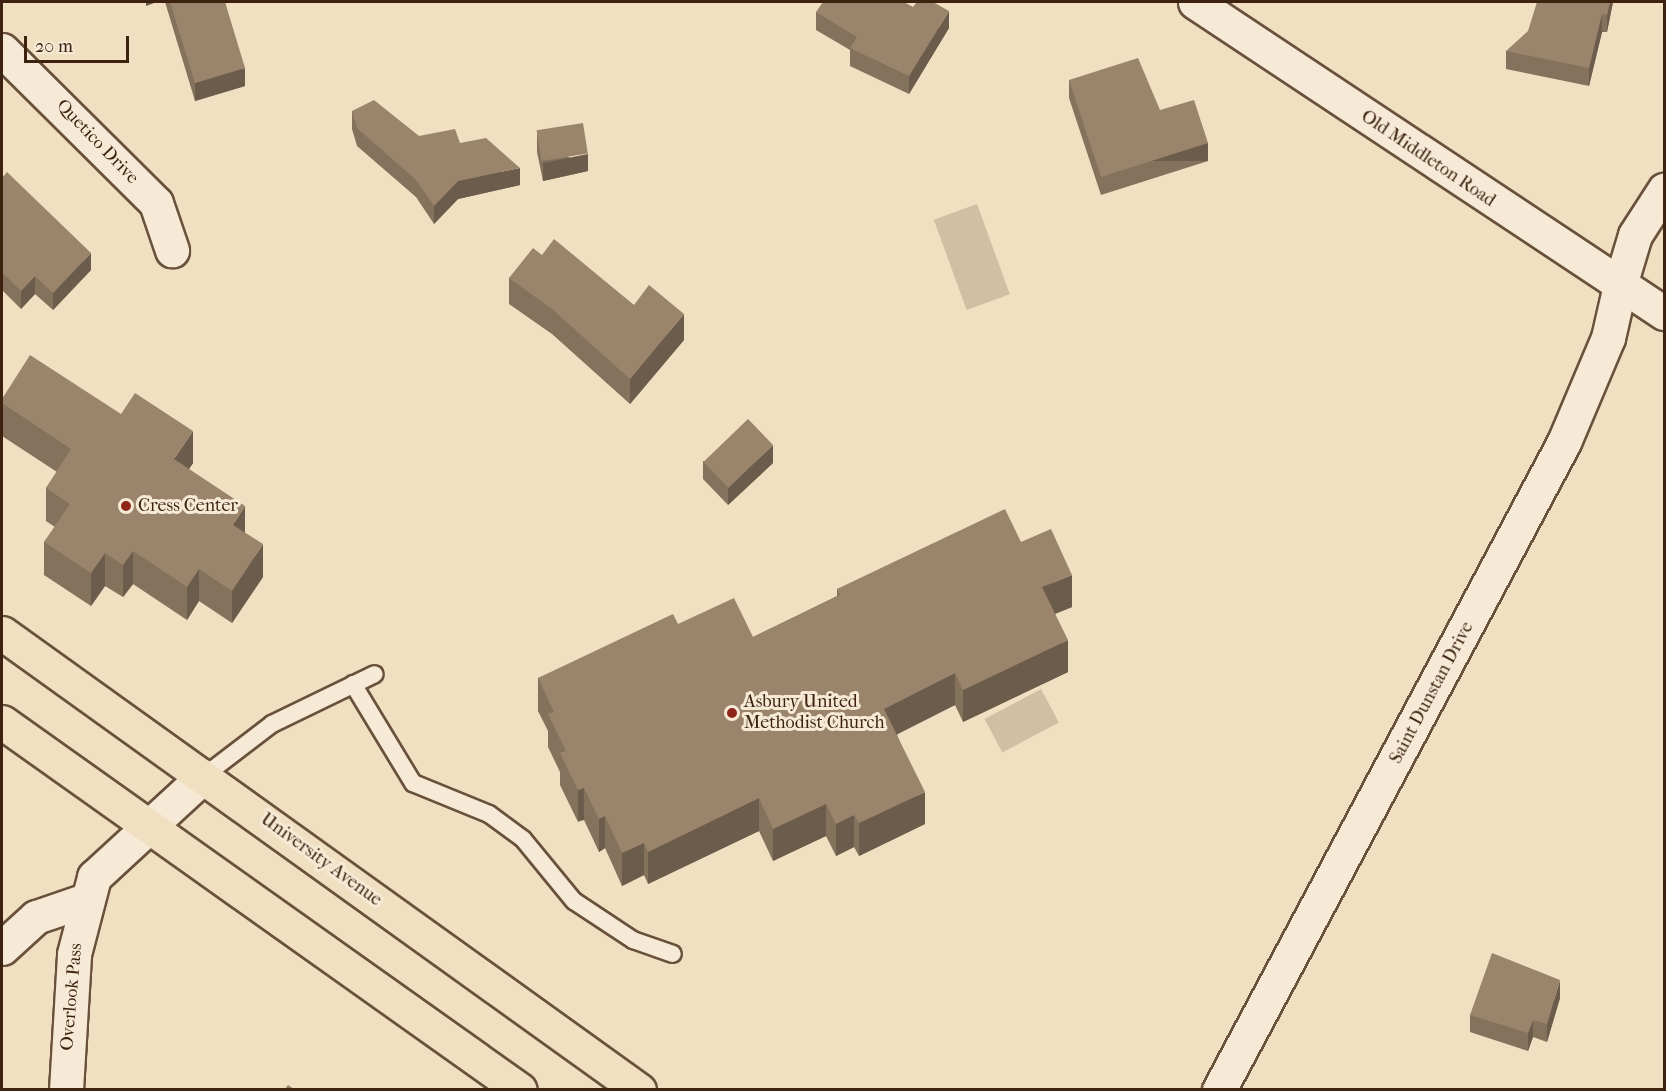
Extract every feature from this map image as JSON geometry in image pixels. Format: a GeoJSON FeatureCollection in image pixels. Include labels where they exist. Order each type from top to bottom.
{"type":"FeatureCollection","features":[{"type":"Feature","properties":{"kind":"main road","name":"University Avenue"},"geometry":{"type":"LineString","coordinates":[[2,633],[639,1089]]}},
{"type":"Feature","properties":{"kind":"main road"},"geometry":{"type":"LineString","coordinates":[[2,722],[143,827],[520,1089]]}},
{"type":"Feature","properties":{"kind":"street","name":"Old Middleton Road"},"geometry":{"type":"LineString","coordinates":[[1195,2],[1665,313]]}},
{"type":"Feature","properties":{"kind":"street","name":"Quetico Drive"},"geometry":{"type":"LineString","coordinates":[[2,50],[156,203],[172,250]]}},
{"type":"Feature","properties":{"kind":"street","name":"Saint Dunstan Drive"},"geometry":{"type":"LineString","coordinates":[[1219,1089],[1564,442],[1608,338],[1620,285],[1635,235],[1665,190]]}},
{"type":"Feature","properties":{"kind":"street","name":"Overlook Pass"},"geometry":{"type":"LineString","coordinates":[[66,1089],[74,954],[86,900],[103,865],[143,827],[204,776]]}},
{"type":"Feature","properties":{"kind":"street"},"geometry":{"type":"LineString","coordinates":[[2,948],[36,917],[86,900]]}},
{"type":"Feature","properties":{"kind":"lane"},"geometry":{"type":"LineString","coordinates":[[204,776],[272,724],[375,674]]}},
{"type":"Feature","properties":{"kind":"lane"},"geometry":{"type":"LineString","coordinates":[[352,684],[413,783],[489,814],[523,839],[574,901],[633,940],[673,954]]}},
{"type":"Feature","properties":{"kind":"shaded area"},"geometry":{"type":"Polygon","coordinates":[[[977,204],[1010,294],[967,310],[934,220],[977,204]]]}},
{"type":"Feature","properties":{"kind":"shaded area"},"geometry":{"type":"Polygon","coordinates":[[[1041,689],[1059,723],[1002,753],[984,719],[1041,689]]]}},
{"type":"Feature","properties":{"kind":"building"},"geometry":{"type":"Polygon","coordinates":[[[170,2],[225,2],[245,68],[195,83],[170,2]]]}},
{"type":"Feature","properties":{"kind":"building"},"geometry":{"type":"Polygon","coordinates":[[[823,2],[904,2],[913,7],[917,2],[933,2],[949,11],[909,76],[850,48],[857,37],[816,12],[823,2]]]}},
{"type":"Feature","properties":{"kind":"building"},"geometry":{"type":"Polygon","coordinates":[[[1537,2],[1610,2],[1607,15],[1602,14],[1589,68],[1506,51],[1528,31],[1537,2]]]}},
{"type":"Feature","properties":{"kind":"building"},"geometry":{"type":"Polygon","coordinates":[[[1138,58],[1160,110],[1194,100],[1208,143],[1101,177],[1069,80],[1138,58]]]}},
{"type":"Feature","properties":{"kind":"building"},"geometry":{"type":"Polygon","coordinates":[[[374,100],[419,136],[455,129],[460,143],[486,138],[520,168],[458,181],[434,206],[416,180],[357,128],[352,111],[374,100]]]}},
{"type":"Feature","properties":{"kind":"building"},"geometry":{"type":"Polygon","coordinates":[[[583,123],[588,154],[541,161],[537,130],[583,123]]]}},
{"type":"Feature","properties":{"kind":"building"},"geometry":{"type":"Polygon","coordinates":[[[7,172],[91,253],[53,293],[35,276],[21,291],[2,272],[2,178],[7,172]]]}},
{"type":"Feature","properties":{"kind":"building"},"geometry":{"type":"Polygon","coordinates":[[[554,239],[634,305],[649,285],[684,314],[630,379],[552,309],[509,278],[533,248],[542,255],[554,239]]]}},
{"type":"Feature","properties":{"kind":"building","name":"Cress Center"},"geometry":{"type":"Polygon","coordinates":[[[30,355],[121,414],[135,393],[193,431],[174,459],[245,506],[233,525],[263,544],[232,591],[199,569],[187,587],[133,551],[123,565],[105,553],[91,573],[44,542],[70,504],[46,488],[71,449],[2,403],[2,399],[30,355]]]}},
{"type":"Feature","properties":{"kind":"building"},"geometry":{"type":"Polygon","coordinates":[[[748,419],[773,445],[728,488],[703,462],[748,419]]]}},
{"type":"Feature","properties":{"kind":"building","name":"Asbury United Methodist Church"},"geometry":{"type":"Polygon","coordinates":[[[1005,509],[1021,542],[1051,529],[1072,575],[1042,587],[1068,640],[963,690],[955,673],[884,709],[925,792],[859,823],[854,815],[836,824],[826,804],[773,829],[759,798],[648,852],[644,843],[622,853],[605,816],[599,819],[584,788],[578,790],[560,753],[566,751],[548,714],[554,712],[538,678],[673,614],[678,624],[734,598],[753,637],[840,595],[837,589],[1005,509]]]}},
{"type":"Feature","properties":{"kind":"building"},"geometry":{"type":"Polygon","coordinates":[[[1492,953],[1560,980],[1547,1024],[1533,1020],[1528,1033],[1470,1015],[1492,953]]]}},
{"type":"Feature","properties":{"kind":"place","name":"Cress Center"},"geometry":{"type":"Point","coordinates":[126,506]}},
{"type":"Feature","properties":{"kind":"place","name":"Asbury United Methodist Church"},"geometry":{"type":"Point","coordinates":[732,713]}}]}
